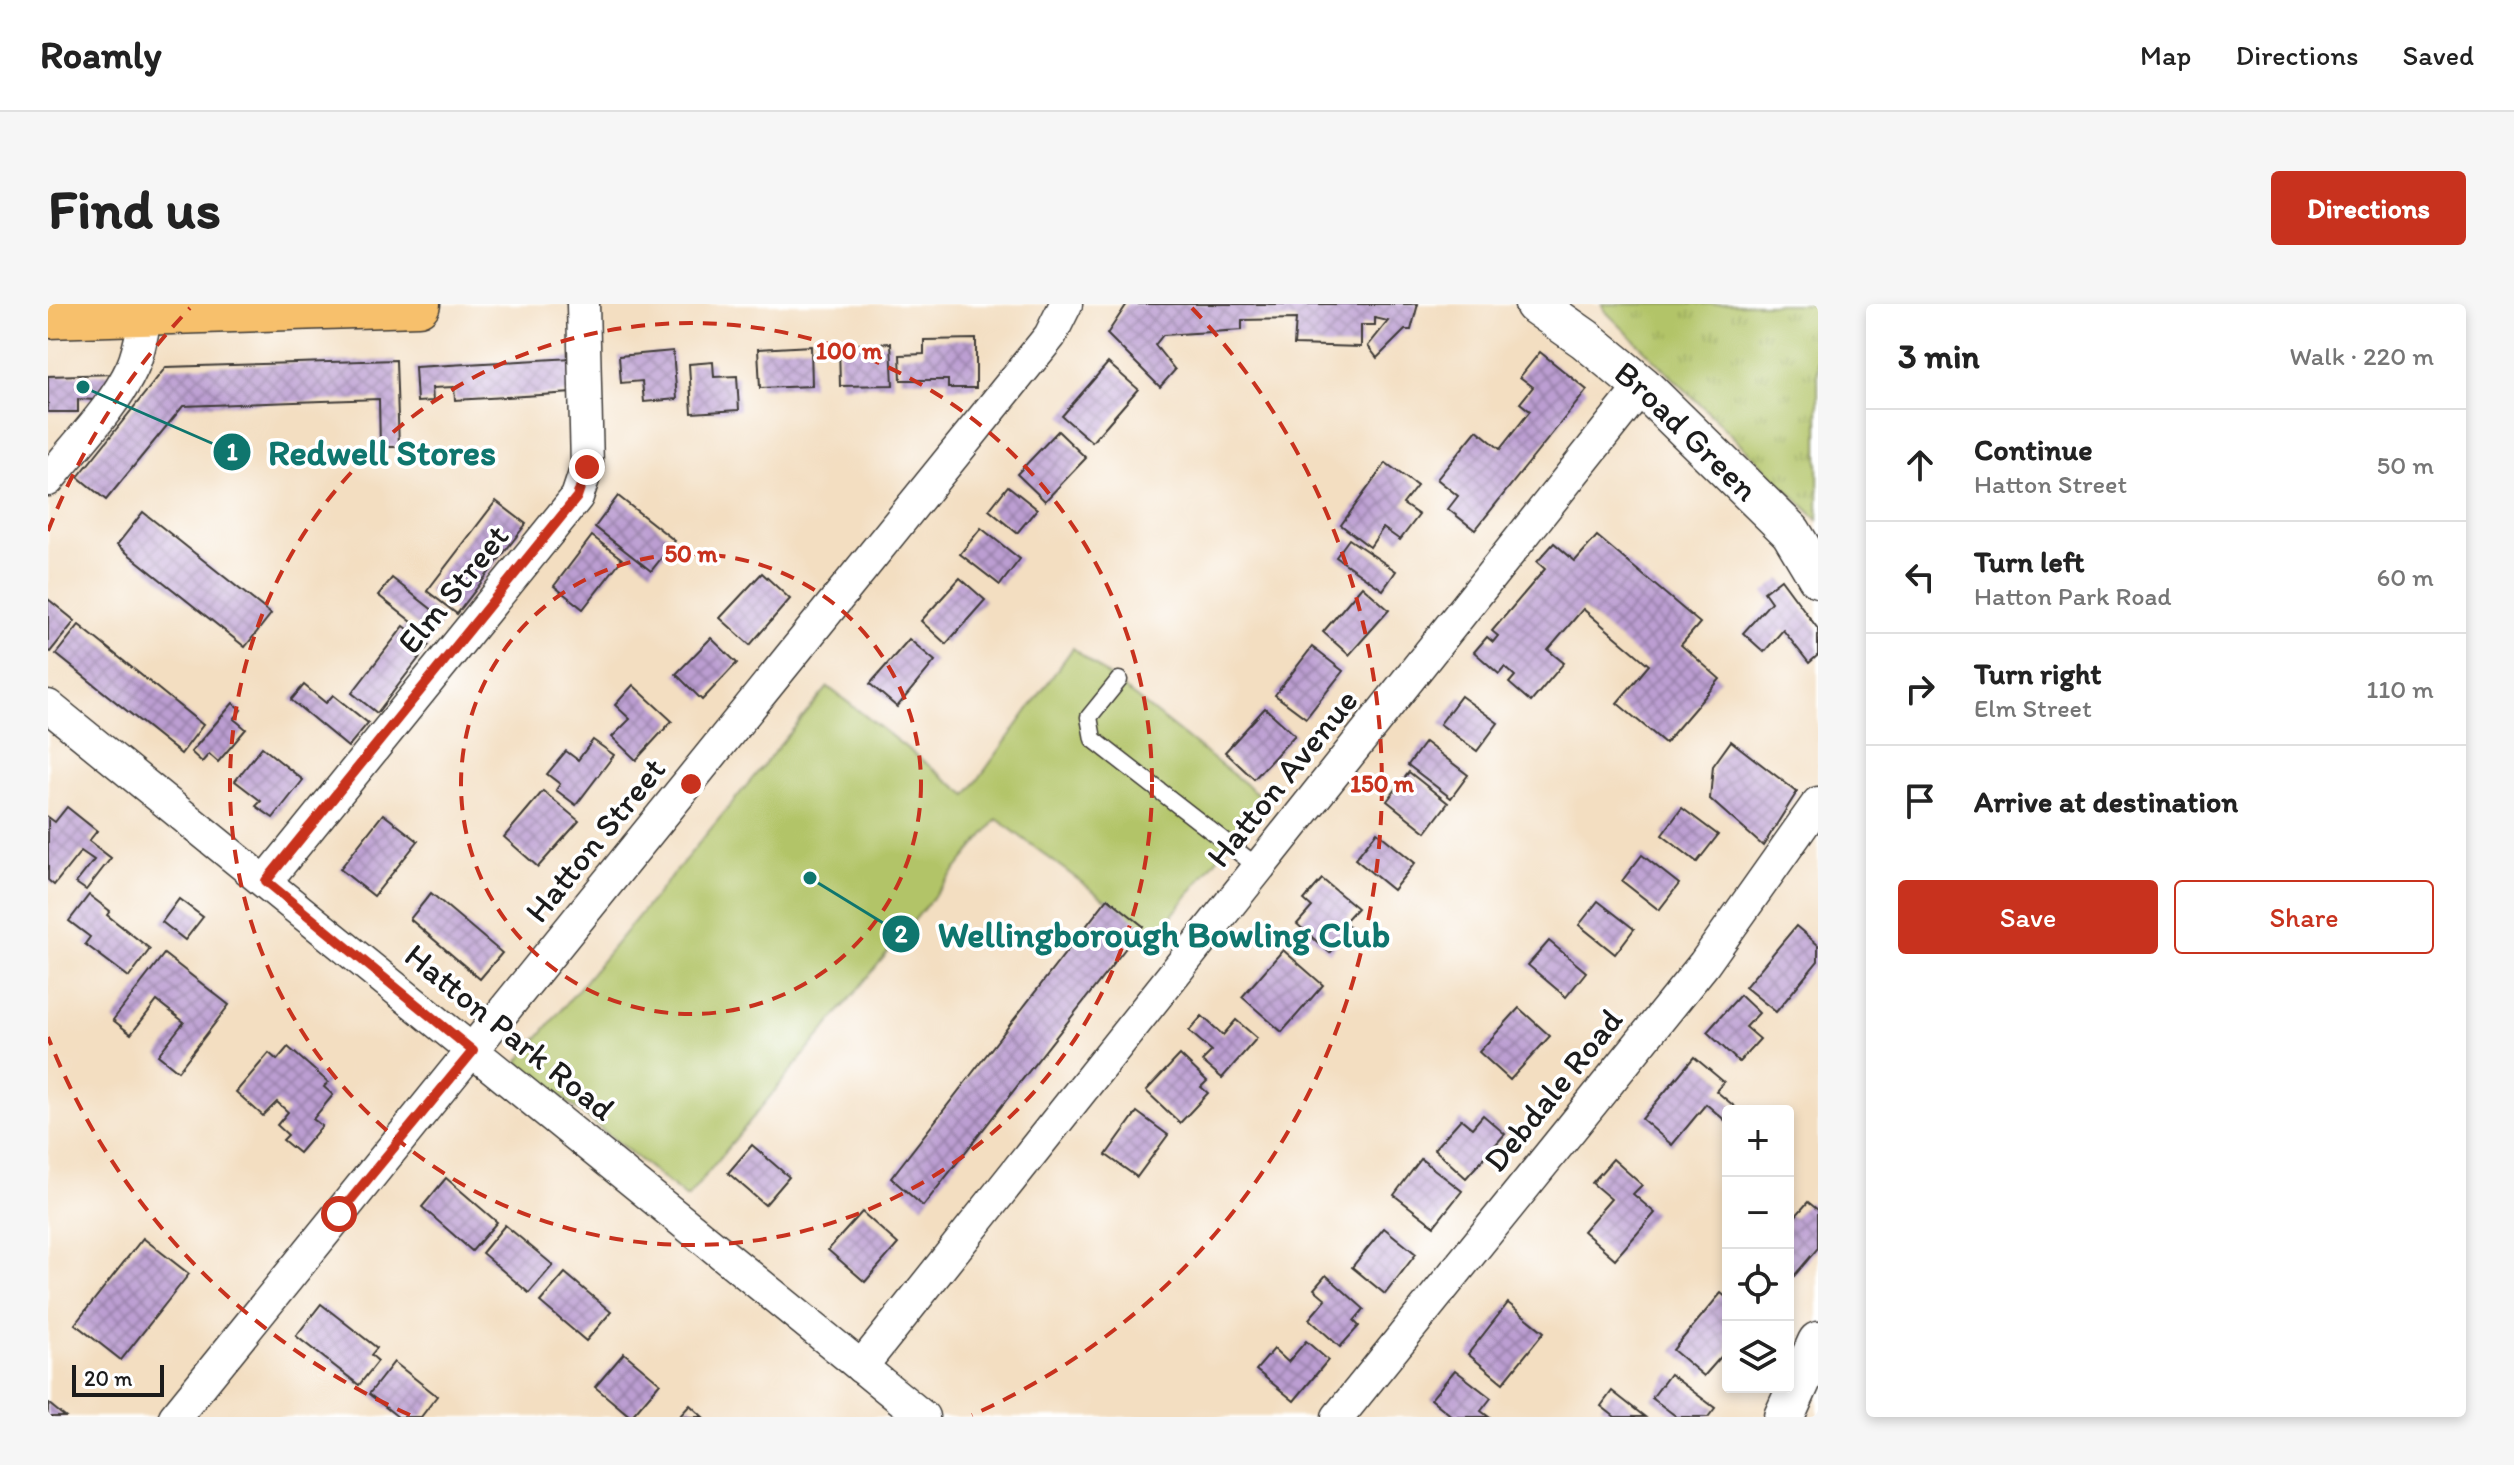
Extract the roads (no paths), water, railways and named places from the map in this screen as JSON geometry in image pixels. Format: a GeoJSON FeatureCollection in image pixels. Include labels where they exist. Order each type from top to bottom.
{"type":"FeatureCollection","features":[{"type":"Feature","properties":{"kind":"main road"},"geometry":{"type":"LineString","coordinates":[[48,316],[418,304]]}},
{"type":"Feature","properties":{"kind":"street","name":"Elm Street"},"geometry":{"type":"LineString","coordinates":[[266,881],[577,497],[587,467],[583,304]]}},
{"type":"Feature","properties":{"kind":"street","name":"Hatton Street"},"geometry":{"type":"LineString","coordinates":[[175,1417],[1050,336],[1066,304]]}},
{"type":"Feature","properties":{"kind":"street","name":"Broad Green"},"geometry":{"type":"LineString","coordinates":[[1535,304],[1585,339],[1642,386],[1791,532],[1818,577]]}},
{"type":"Feature","properties":{"kind":"street"},"geometry":{"type":"LineString","coordinates":[[48,480],[119,390],[132,368],[146,313]]}},
{"type":"Feature","properties":{"kind":"street","name":"Hatton Avenue"},"geometry":{"type":"LineString","coordinates":[[861,1367],[1642,386]]}},
{"type":"Feature","properties":{"kind":"street","name":"Hatton Park Road"},"geometry":{"type":"LineString","coordinates":[[48,706],[923,1417]]}},
{"type":"Feature","properties":{"kind":"street","name":"Debdale Road"},"geometry":{"type":"LineString","coordinates":[[1338,1417],[1704,964],[1818,803]]}},
{"type":"Feature","properties":{"kind":"street"},"geometry":{"type":"LineString","coordinates":[[1784,1417],[1818,1342]]}},
{"type":"Feature","properties":{"kind":"lane"},"geometry":{"type":"LineString","coordinates":[[1119,680],[1089,717],[1093,739],[1259,868]]}},
{"type":"Feature","properties":{"kind":"place","name":"Redwell Stores"},"geometry":{"type":"Point","coordinates":[83,387]}},
{"type":"Feature","properties":{"kind":"place","name":"Wellingborough Bowling Club"},"geometry":{"type":"Point","coordinates":[810,878]}}]}
